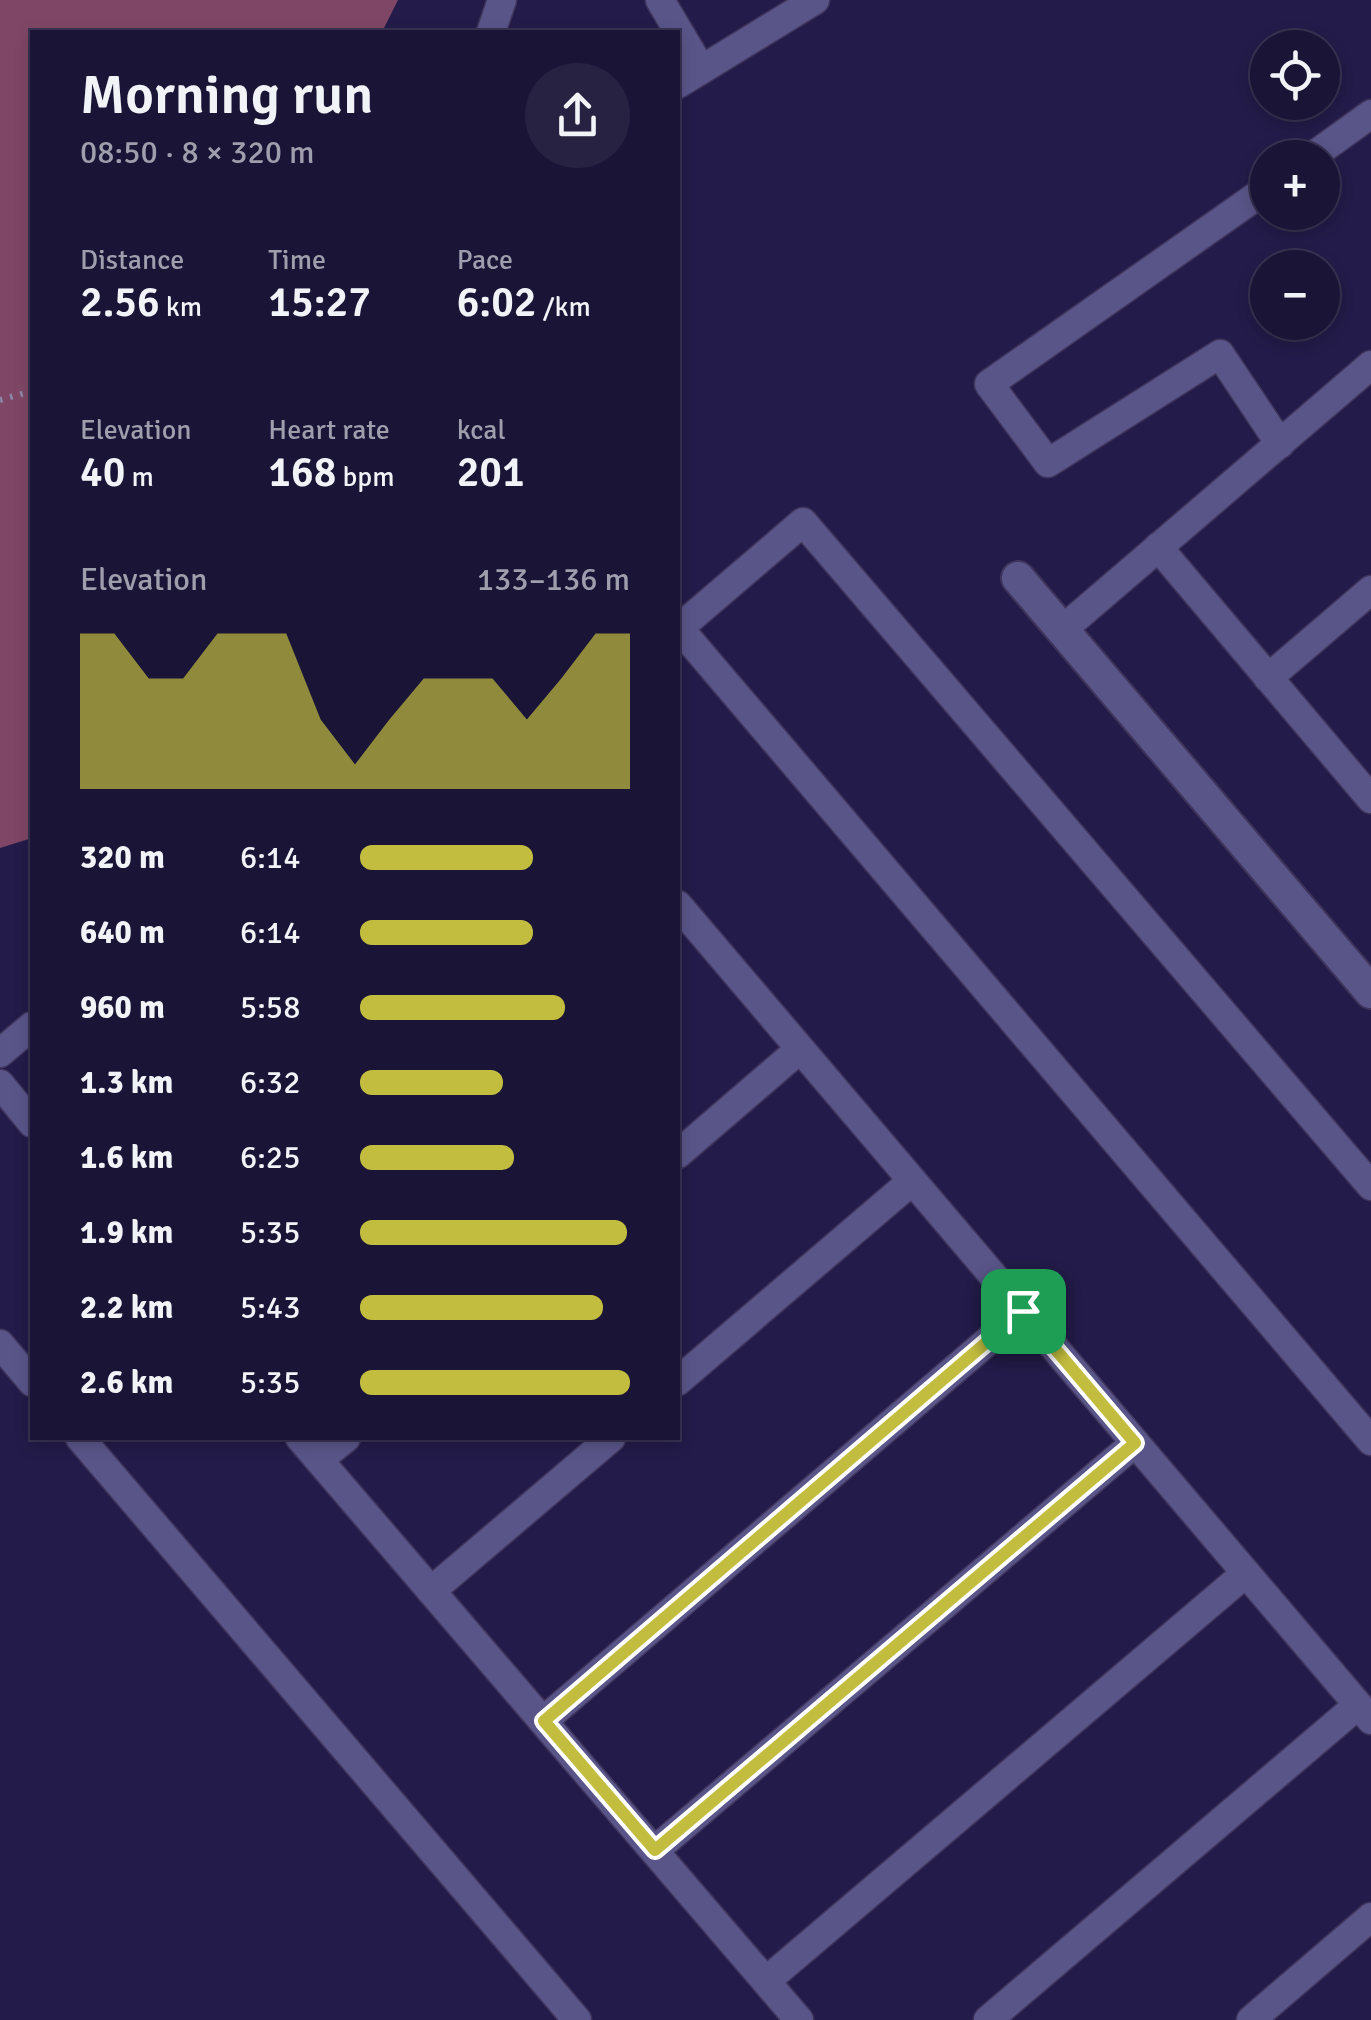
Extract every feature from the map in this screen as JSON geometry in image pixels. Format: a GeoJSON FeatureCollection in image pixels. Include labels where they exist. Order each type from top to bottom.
{"type":"FeatureCollection","features":[{"type":"Feature","properties":{"kind":"street"},"geometry":{"type":"LineString","coordinates":[[492,30],[502,0]]}},
{"type":"Feature","properties":{"kind":"street"},"geometry":{"type":"LineString","coordinates":[[660,0],[671,30]]}},
{"type":"Feature","properties":{"kind":"street"},"geometry":{"type":"LineString","coordinates":[[680,52],[689,76],[815,0]]}},
{"type":"Feature","properties":{"kind":"street"},"geometry":{"type":"LineString","coordinates":[[1335,140],[1371,114]]}},
{"type":"Feature","properties":{"kind":"street"},"geometry":{"type":"LineString","coordinates":[[1250,201],[989,384],[1048,463],[1220,354],[1280,444]]}},
{"type":"Feature","properties":{"kind":"street"},"geometry":{"type":"LineString","coordinates":[[1062,630],[1371,366]]}},
{"type":"Feature","properties":{"kind":"street"},"geometry":{"type":"LineString","coordinates":[[680,627],[803,522],[1371,1186]]}},
{"type":"Feature","properties":{"kind":"street"},"geometry":{"type":"LineString","coordinates":[[1158,548],[1371,800]]}},
{"type":"Feature","properties":{"kind":"street"},"geometry":{"type":"LineString","coordinates":[[1018,578],[1371,992]]}},
{"type":"Feature","properties":{"kind":"street"},"geometry":{"type":"LineString","coordinates":[[1268,678],[1371,590]]}},
{"type":"Feature","properties":{"kind":"street"},"geometry":{"type":"LineString","coordinates":[[680,631],[1371,1441]]}},
{"type":"Feature","properties":{"kind":"street"},"geometry":{"type":"LineString","coordinates":[[681,916],[800,1049],[1364,1712],[988,2020]]}},
{"type":"Feature","properties":{"kind":"street"},"geometry":{"type":"LineString","coordinates":[[0,1054],[30,1028]]}},
{"type":"Feature","properties":{"kind":"street"},"geometry":{"type":"LineString","coordinates":[[680,1152],[800,1049]]}},
{"type":"Feature","properties":{"kind":"street"},"geometry":{"type":"LineString","coordinates":[[0,1084],[30,1121]]}},
{"type":"Feature","properties":{"kind":"street"},"geometry":{"type":"LineString","coordinates":[[680,1379],[912,1181]]}},
{"type":"Feature","properties":{"kind":"street"},"geometry":{"type":"LineString","coordinates":[[544,1721],[1023,1311]]}},
{"type":"Feature","properties":{"kind":"street"},"geometry":{"type":"LineString","coordinates":[[0,1344],[30,1380]]}},
{"type":"Feature","properties":{"kind":"street"},"geometry":{"type":"LineString","coordinates":[[82,1440],[576,2020]]}},
{"type":"Feature","properties":{"kind":"street"},"geometry":{"type":"LineString","coordinates":[[302,1440],[799,2020]]}},
{"type":"Feature","properties":{"kind":"street"},"geometry":{"type":"LineString","coordinates":[[319,1460],[344,1440]]}},
{"type":"Feature","properties":{"kind":"street"},"geometry":{"type":"LineString","coordinates":[[431,1591],[609,1440]]}},
{"type":"Feature","properties":{"kind":"street"},"geometry":{"type":"LineString","coordinates":[[655,1850],[1135,1443]]}},
{"type":"Feature","properties":{"kind":"street"},"geometry":{"type":"LineString","coordinates":[[766,1981],[1246,1573]]}},
{"type":"Feature","properties":{"kind":"street"},"geometry":{"type":"LineString","coordinates":[[1251,2020],[1371,1917]]}},
{"type":"Feature","properties":{"kind":"path"},"geometry":{"type":"LineString","coordinates":[[0,400],[30,392]]}},
{"type":"Feature","properties":{"kind":"shaded area"},"geometry":{"type":"Polygon","coordinates":[[[0,0],[398,0],[383,30],[30,30],[30,839],[0,848],[0,0]]]}},
{"type":"Feature","properties":{"kind":"route"},"geometry":{"type":"LineString","coordinates":[[1023,1311],[1135,1443],[655,1850],[544,1721],[1023,1311]]}}]}
